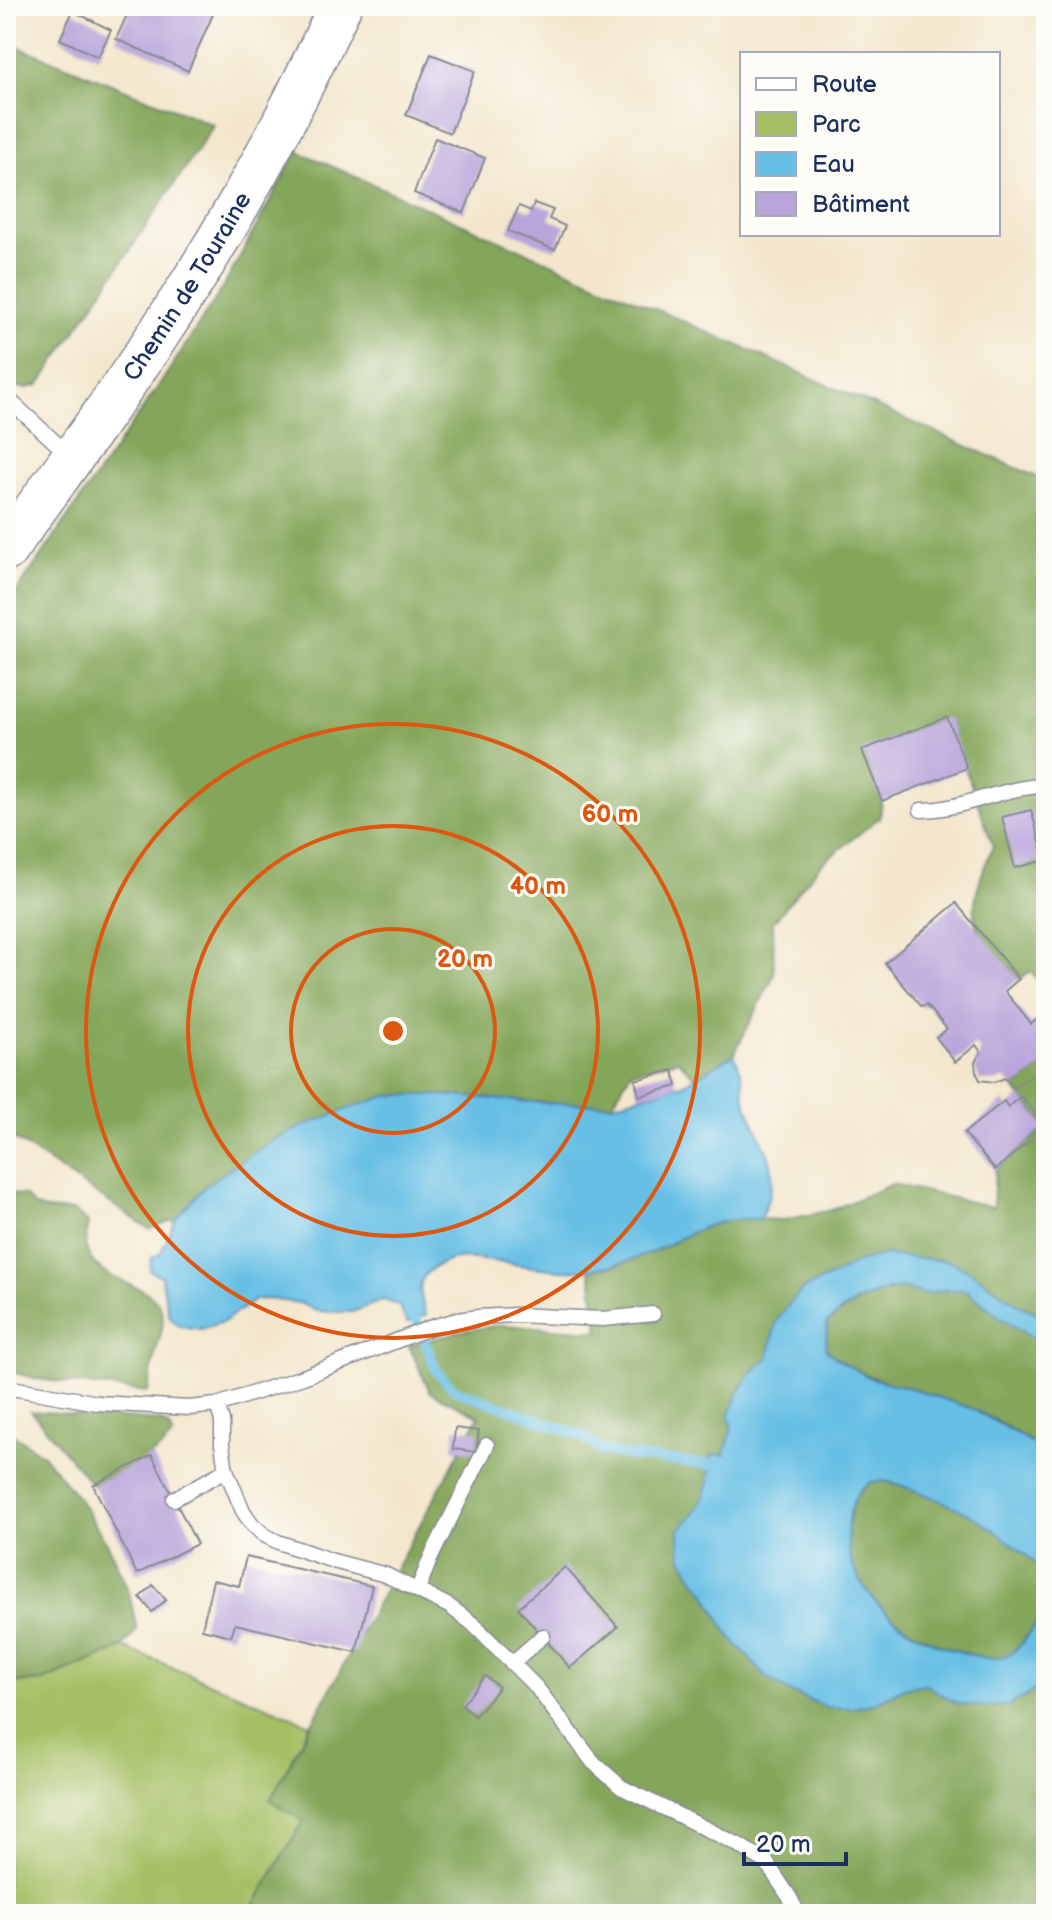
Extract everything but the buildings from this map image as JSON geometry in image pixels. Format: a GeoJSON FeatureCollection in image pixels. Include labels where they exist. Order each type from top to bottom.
{"type":"FeatureCollection","features":[{"type":"Feature","properties":{"kind":"street","name":"Chemin de Touraine"},"geometry":{"type":"LineString","coordinates":[[6,550],[187,291],[291,110],[340,6]]}},
{"type":"Feature","properties":{"kind":"lane"},"geometry":{"type":"LineString","coordinates":[[6,397],[73,457]]}},
{"type":"Feature","properties":{"kind":"lane"},"geometry":{"type":"LineString","coordinates":[[921,810],[952,807],[1021,788],[1046,786]]}},
{"type":"Feature","properties":{"kind":"lane"},"geometry":{"type":"LineString","coordinates":[[6,1387],[98,1403],[189,1408],[217,1405],[457,1320],[515,1315],[603,1319],[653,1314]]}},
{"type":"Feature","properties":{"kind":"lane"},"geometry":{"type":"LineString","coordinates":[[217,1405],[222,1421],[226,1470],[243,1511],[264,1535],[333,1561],[386,1575],[449,1606],[473,1624],[537,1688],[593,1762],[621,1787],[737,1844],[766,1862],[798,1914]]}},
{"type":"Feature","properties":{"kind":"lane"},"geometry":{"type":"LineString","coordinates":[[418,1589],[487,1445]]}},
{"type":"Feature","properties":{"kind":"lane"},"geometry":{"type":"LineString","coordinates":[[174,1499],[226,1470]]}},
{"type":"Feature","properties":{"kind":"lane"},"geometry":{"type":"LineString","coordinates":[[512,1663],[543,1636]]}},
{"type":"Feature","properties":{"kind":"green space"},"geometry":{"type":"Polygon","coordinates":[[[6,42],[214,125],[39,385],[27,388],[13,387],[6,372],[6,42]]]}},
{"type":"Feature","properties":{"kind":"green space"},"geometry":{"type":"Polygon","coordinates":[[[297,151],[1046,481],[1046,989],[1030,971],[1019,979],[979,931],[975,900],[993,846],[947,718],[863,750],[882,801],[880,817],[820,865],[773,922],[774,975],[734,1054],[696,1078],[678,1060],[631,1072],[612,1104],[389,1095],[301,1127],[267,1144],[206,1185],[176,1219],[149,1229],[16,1140],[6,1137],[6,607],[224,286],[297,151]]]}},
{"type":"Feature","properties":{"kind":"green space"},"geometry":{"type":"Polygon","coordinates":[[[1046,1064],[1046,1126],[1014,1088],[1046,1064]]]}},
{"type":"Feature","properties":{"kind":"green space"},"geometry":{"type":"Polygon","coordinates":[[[1046,1127],[1046,1316],[1021,1306],[970,1271],[949,1261],[885,1255],[855,1263],[803,1289],[776,1322],[768,1358],[751,1373],[738,1394],[729,1416],[732,1428],[725,1455],[712,1454],[702,1504],[680,1530],[691,1574],[705,1592],[727,1632],[765,1676],[788,1691],[806,1698],[873,1704],[904,1688],[924,1684],[957,1703],[1022,1699],[1046,1681],[1046,1914],[249,1914],[303,1821],[270,1800],[479,1416],[430,1392],[409,1346],[461,1331],[502,1325],[599,1331],[590,1269],[619,1264],[660,1249],[702,1227],[740,1218],[784,1220],[832,1210],[892,1184],[993,1207],[995,1170],[1046,1127]]]}},
{"type":"Feature","properties":{"kind":"green space"},"geometry":{"type":"Polygon","coordinates":[[[6,1193],[25,1196],[34,1206],[46,1210],[74,1211],[88,1223],[85,1244],[92,1260],[101,1270],[149,1294],[157,1302],[163,1324],[148,1392],[43,1380],[6,1371],[6,1193]]]}},
{"type":"Feature","properties":{"kind":"green space"},"geometry":{"type":"Polygon","coordinates":[[[901,1288],[926,1294],[966,1290],[998,1316],[1046,1346],[1046,1451],[979,1412],[858,1371],[826,1349],[827,1323],[862,1301],[901,1288]]]}},
{"type":"Feature","properties":{"kind":"green space"},"geometry":{"type":"Polygon","coordinates":[[[31,1411],[160,1421],[170,1427],[173,1435],[147,1458],[93,1486],[31,1411]]]}},
{"type":"Feature","properties":{"kind":"green space"},"geometry":{"type":"Polygon","coordinates":[[[6,1429],[43,1455],[79,1499],[108,1545],[129,1592],[137,1630],[123,1647],[43,1681],[6,1683],[6,1429]]]}},
{"type":"Feature","properties":{"kind":"green space"},"geometry":{"type":"Polygon","coordinates":[[[875,1480],[921,1491],[967,1512],[1000,1533],[1042,1570],[1047,1584],[1043,1609],[1032,1630],[1016,1649],[992,1658],[942,1645],[898,1622],[879,1606],[853,1566],[848,1543],[850,1518],[857,1495],[875,1480]]]}},
{"type":"Feature","properties":{"kind":"green space"},"geometry":{"type":"Polygon","coordinates":[[[123,1647],[310,1724],[271,1800],[303,1821],[249,1914],[6,1914],[6,1683],[43,1681],[123,1647]]]}},
{"type":"Feature","properties":{"kind":"water"},"geometry":{"type":"Polygon","coordinates":[[[734,1054],[745,1099],[772,1171],[772,1185],[760,1219],[714,1224],[636,1258],[591,1269],[557,1270],[479,1259],[451,1260],[423,1277],[420,1289],[426,1315],[407,1323],[399,1306],[384,1300],[352,1312],[334,1312],[316,1311],[300,1303],[267,1299],[255,1300],[223,1322],[201,1329],[180,1326],[169,1316],[161,1276],[150,1271],[151,1258],[160,1254],[176,1219],[206,1185],[267,1144],[350,1108],[389,1095],[612,1104],[677,1086],[734,1054]]]}},
{"type":"Feature","properties":{"kind":"water"},"geometry":{"type":"Polygon","coordinates":[[[885,1255],[949,1261],[970,1271],[1021,1306],[1046,1316],[1046,1346],[998,1316],[966,1290],[926,1294],[901,1288],[863,1299],[842,1310],[827,1323],[826,1349],[870,1378],[973,1409],[1046,1451],[1046,1580],[1031,1559],[969,1514],[891,1482],[874,1481],[862,1488],[853,1503],[848,1530],[850,1555],[859,1578],[873,1598],[913,1632],[961,1652],[992,1658],[1010,1654],[1035,1625],[1046,1601],[1046,1681],[1022,1699],[1006,1706],[956,1703],[924,1684],[904,1688],[873,1704],[852,1708],[826,1707],[788,1691],[765,1676],[734,1641],[682,1557],[679,1530],[701,1504],[712,1454],[725,1455],[732,1428],[729,1416],[751,1373],[768,1358],[776,1322],[803,1289],[855,1263],[885,1255]]]}},
{"type":"Feature","properties":{"kind":"waterway"},"geometry":{"type":"LineString","coordinates":[[416,1319],[437,1372],[454,1389],[582,1436],[602,1451],[711,1465]]}}]}
